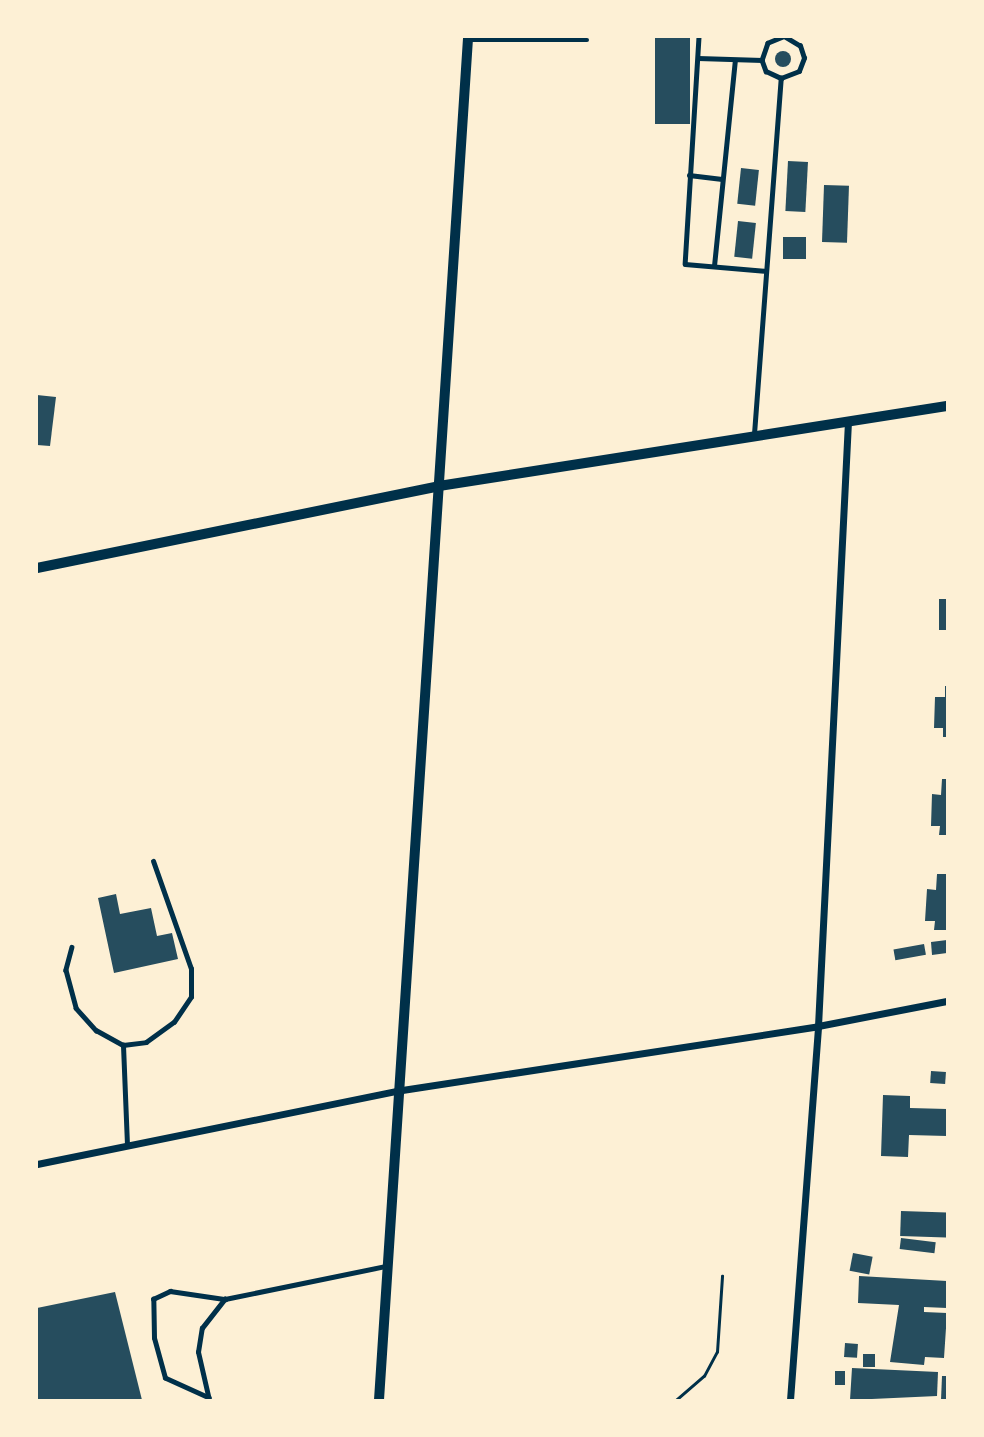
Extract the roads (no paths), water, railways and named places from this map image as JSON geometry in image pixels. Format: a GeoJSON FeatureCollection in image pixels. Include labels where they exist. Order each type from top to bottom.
{"type":"FeatureCollection","features":[{"type":"Feature","properties":{"kind":"street"},"geometry":{"type":"LineString","coordinates":[[379,1400],[402,1090],[468,38]]}},
{"type":"Feature","properties":{"kind":"street"},"geometry":{"type":"LineString","coordinates":[[37,568],[439,486],[754,434],[947,406]]}},
{"type":"Feature","properties":{"kind":"street"},"geometry":{"type":"LineString","coordinates":[[790,1400],[818,1026],[848,422]]}},
{"type":"Feature","properties":{"kind":"street"},"geometry":{"type":"LineString","coordinates":[[37,1164],[402,1090],[818,1026],[947,1001]]}},
{"type":"Feature","properties":{"kind":"lane"},"geometry":{"type":"LineString","coordinates":[[699,37],[685,264],[766,271]]}},
{"type":"Feature","properties":{"kind":"lane"},"geometry":{"type":"LineString","coordinates":[[784,37],[800,46],[804,58],[799,71],[782,78],[766,71],[762,60],[768,43],[784,37]]}},
{"type":"Feature","properties":{"kind":"lane"},"geometry":{"type":"LineString","coordinates":[[468,38],[587,40]]}},
{"type":"Feature","properties":{"kind":"lane"},"geometry":{"type":"LineString","coordinates":[[698,58],[762,60]]}},
{"type":"Feature","properties":{"kind":"lane"},"geometry":{"type":"LineString","coordinates":[[714,266],[735,61]]}},
{"type":"Feature","properties":{"kind":"lane"},"geometry":{"type":"LineString","coordinates":[[754,434],[782,78]]}},
{"type":"Feature","properties":{"kind":"lane"},"geometry":{"type":"LineString","coordinates":[[689,176],[723,179]]}},
{"type":"Feature","properties":{"kind":"lane"},"geometry":{"type":"LineString","coordinates":[[72,947],[66,970],[76,1009],[96,1030],[123,1045],[146,1042],[165,1028],[191,997],[191,970],[153,862]]}},
{"type":"Feature","properties":{"kind":"lane"},"geometry":{"type":"LineString","coordinates":[[123,1045],[127,1146]]}},
{"type":"Feature","properties":{"kind":"lane"},"geometry":{"type":"LineString","coordinates":[[209,1399],[165,1378],[154,1338],[153,1299],[170,1291],[225,1298],[388,1266]]}},
{"type":"Feature","properties":{"kind":"lane"},"geometry":{"type":"LineString","coordinates":[[209,1399],[198,1352],[202,1328],[225,1298]]}}]}
